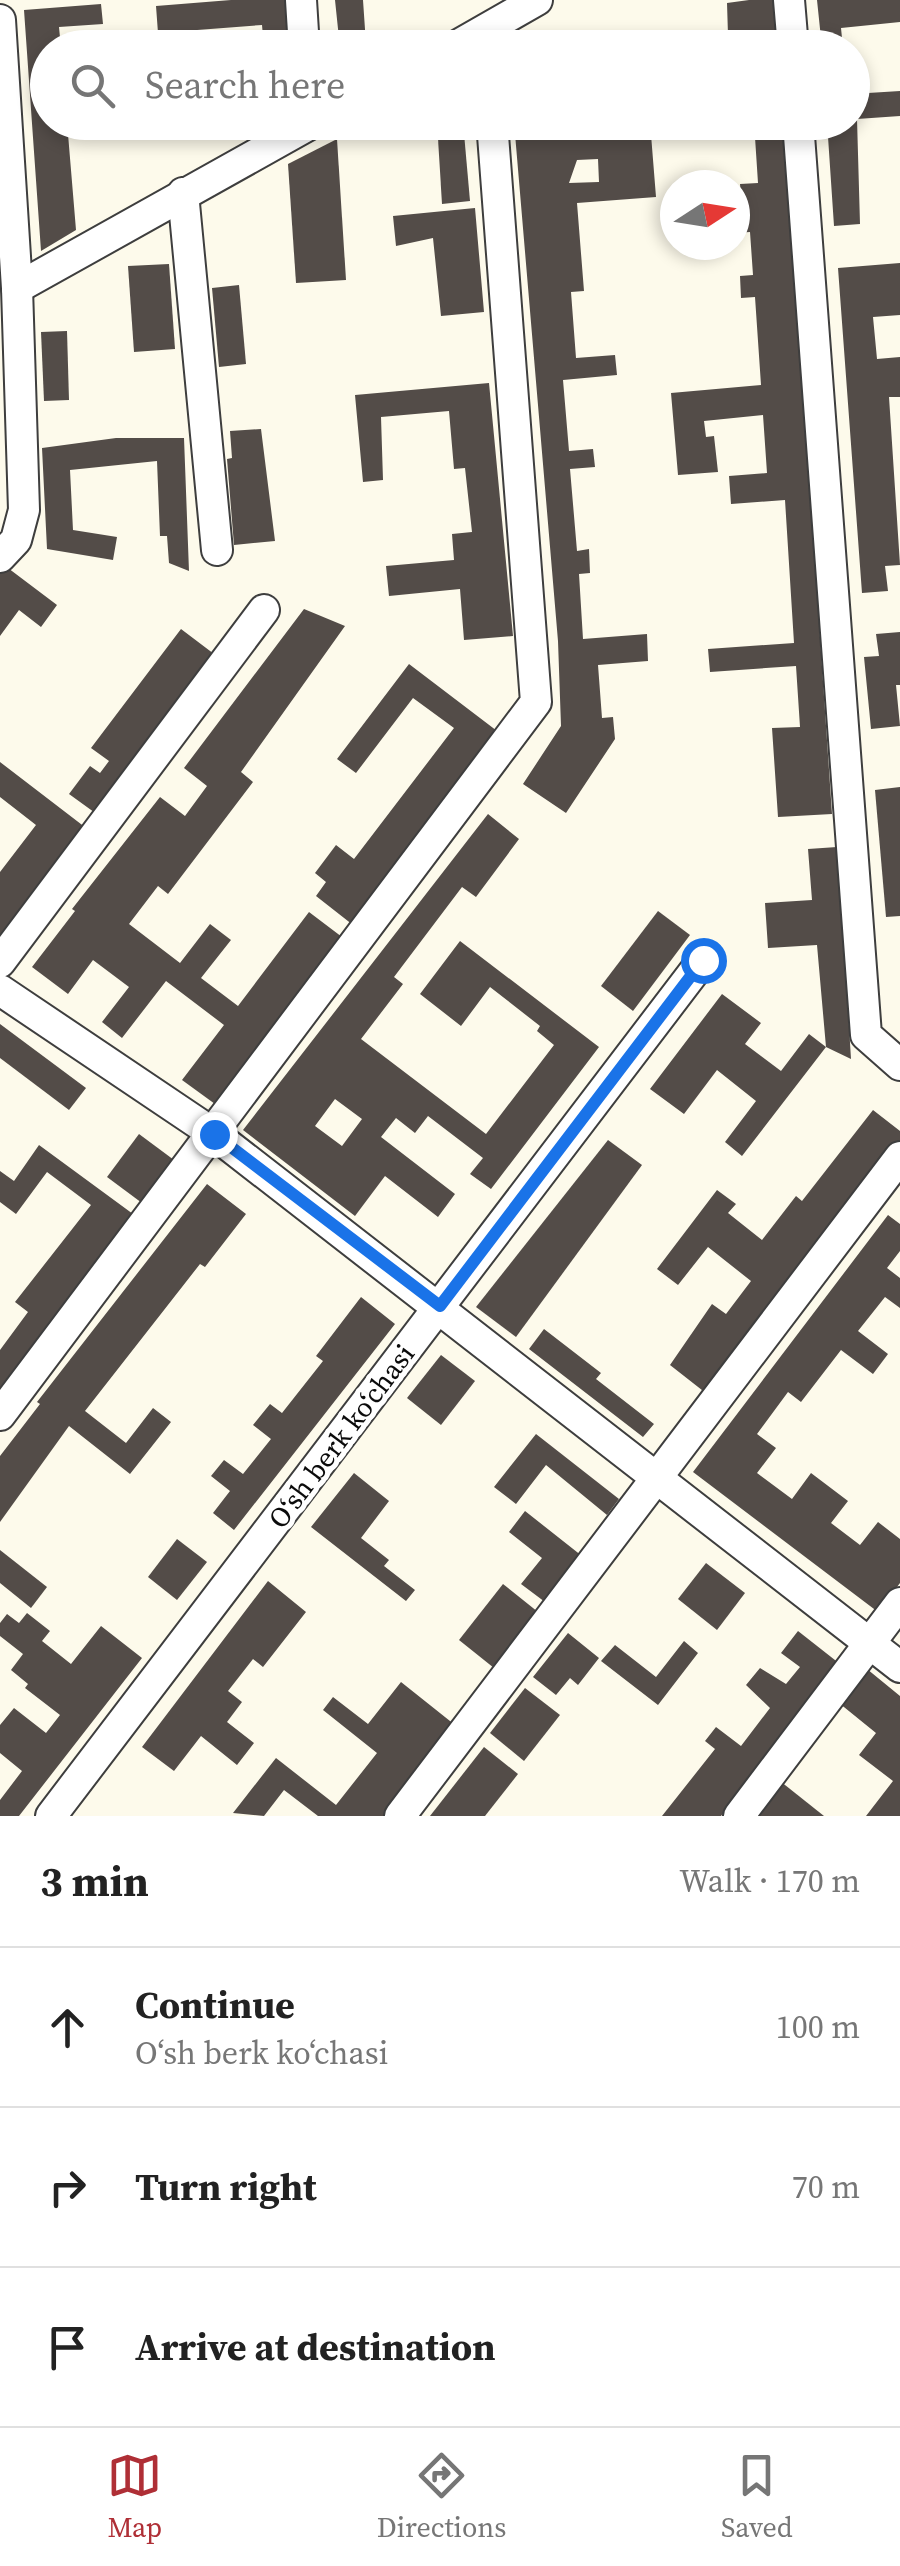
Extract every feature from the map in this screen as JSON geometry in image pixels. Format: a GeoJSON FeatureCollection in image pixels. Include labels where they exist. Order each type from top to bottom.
{"type":"FeatureCollection","features":[{"type":"Feature","properties":{"kind":"street"},"geometry":{"type":"LineString","coordinates":[[301,0],[303,30]]}},
{"type":"Feature","properties":{"kind":"street"},"geometry":{"type":"LineString","coordinates":[[498,30],[537,0]]}},
{"type":"Feature","properties":{"kind":"street"},"geometry":{"type":"LineString","coordinates":[[790,0],[792,30]]}},
{"type":"Feature","properties":{"kind":"street"},"geometry":{"type":"LineString","coordinates":[[0,20],[17,288],[24,510],[16,540],[0,557]]}},
{"type":"Feature","properties":{"kind":"street"},"geometry":{"type":"LineString","coordinates":[[17,288],[279,140]]}},
{"type":"Feature","properties":{"kind":"street"},"geometry":{"type":"LineString","coordinates":[[0,1416],[536,702],[493,140]]}},
{"type":"Feature","properties":{"kind":"street"},"geometry":{"type":"LineString","coordinates":[[799,140],[866,1035],[900,1064]]}},
{"type":"Feature","properties":{"kind":"street"},"geometry":{"type":"LineString","coordinates":[[183,192],[218,550]]}},
{"type":"Feature","properties":{"kind":"street"},"geometry":{"type":"LineString","coordinates":[[0,962],[264,610]]}},
{"type":"Feature","properties":{"kind":"street","name":"Oʻsh berk koʻchasi"},"geometry":{"type":"LineString","coordinates":[[51,1816],[703,960]]}},
{"type":"Feature","properties":{"kind":"street"},"geometry":{"type":"LineString","coordinates":[[0,990],[214,1134],[900,1667]]}},
{"type":"Feature","properties":{"kind":"street"},"geometry":{"type":"LineString","coordinates":[[400,1816],[900,1157]]}},
{"type":"Feature","properties":{"kind":"street"},"geometry":{"type":"LineString","coordinates":[[739,1816],[900,1604]]}},
{"type":"Feature","properties":{"kind":"building"},"geometry":{"type":"Polygon","coordinates":[[[286,0],[288,30],[262,30],[262,25],[158,30],[156,6],[286,0]]]}},
{"type":"Feature","properties":{"kind":"building"},"geometry":{"type":"Polygon","coordinates":[[[335,0],[363,0],[365,30],[338,30],[335,0]]]}},
{"type":"Feature","properties":{"kind":"building"},"geometry":{"type":"Polygon","coordinates":[[[776,0],[778,30],[728,30],[727,3],[776,0]]]}},
{"type":"Feature","properties":{"kind":"building"},"geometry":{"type":"Polygon","coordinates":[[[817,0],[900,0],[900,22],[820,30],[817,0]]]}},
{"type":"Feature","properties":{"kind":"building"},"geometry":{"type":"Polygon","coordinates":[[[101,4],[103,24],[30,30],[30,95],[24,10],[101,4]]]}},
{"type":"Feature","properties":{"kind":"building"},"geometry":{"type":"Polygon","coordinates":[[[900,91],[900,116],[870,118],[870,93],[900,91]]]}},
{"type":"Feature","properties":{"kind":"building"},"geometry":{"type":"Polygon","coordinates":[[[33,140],[68,140],[76,230],[41,251],[33,140]]]}},
{"type":"Feature","properties":{"kind":"building"},"geometry":{"type":"Polygon","coordinates":[[[337,140],[346,280],[296,283],[288,164],[337,140]]]}},
{"type":"Feature","properties":{"kind":"building"},"geometry":{"type":"Polygon","coordinates":[[[438,140],[465,140],[470,201],[442,204],[438,140]]]}},
{"type":"Feature","properties":{"kind":"building"},"geometry":{"type":"Polygon","coordinates":[[[516,140],[651,140],[656,197],[577,203],[584,291],[571,292],[576,358],[615,355],[617,375],[563,380],[569,451],[593,449],[595,467],[570,469],[577,551],[589,549],[590,573],[579,574],[583,639],[647,634],[648,661],[598,665],[602,718],[613,717],[615,739],[566,813],[523,784],[561,726],[558,641],[516,140]],[[598,159],[577,160],[569,183],[599,182],[598,159]]]}},
{"type":"Feature","properties":{"kind":"building"},"geometry":{"type":"Polygon","coordinates":[[[755,140],[786,140],[832,814],[778,817],[772,728],[800,727],[796,666],[710,672],[708,649],[794,643],[785,500],[731,504],[729,476],[767,473],[763,415],[704,421],[706,437],[714,436],[718,472],[678,475],[671,393],[761,385],[755,297],[741,298],[740,276],[753,275],[750,183],[758,183],[755,140]]]}},
{"type":"Feature","properties":{"kind":"building"},"geometry":{"type":"Polygon","coordinates":[[[828,140],[858,140],[860,224],[834,226],[828,140]]]}},
{"type":"Feature","properties":{"kind":"building"},"geometry":{"type":"Polygon","coordinates":[[[475,208],[484,312],[441,316],[433,238],[396,246],[393,216],[475,208]]]}},
{"type":"Feature","properties":{"kind":"building"},"geometry":{"type":"Polygon","coordinates":[[[900,263],[900,315],[873,317],[877,359],[900,357],[900,397],[889,397],[900,565],[885,566],[888,591],[862,593],[838,268],[900,263]]]}},
{"type":"Feature","properties":{"kind":"building"},"geometry":{"type":"Polygon","coordinates":[[[169,264],[175,349],[134,352],[128,266],[169,264]]]}},
{"type":"Feature","properties":{"kind":"building"},"geometry":{"type":"Polygon","coordinates":[[[239,285],[246,364],[219,367],[212,288],[239,285]]]}},
{"type":"Feature","properties":{"kind":"building"},"geometry":{"type":"Polygon","coordinates":[[[67,331],[69,400],[44,401],[41,332],[67,331]]]}},
{"type":"Feature","properties":{"kind":"building"},"geometry":{"type":"Polygon","coordinates":[[[489,383],[513,636],[464,640],[460,589],[389,596],[386,566],[454,560],[452,534],[472,532],[465,468],[454,469],[449,411],[381,417],[383,480],[363,482],[355,395],[489,383]]]}},
{"type":"Feature","properties":{"kind":"building"},"geometry":{"type":"Polygon","coordinates":[[[261,429],[275,541],[234,545],[227,459],[232,458],[230,431],[261,429]]]}},
{"type":"Feature","properties":{"kind":"building"},"geometry":{"type":"Polygon","coordinates":[[[116,438],[184,438],[189,571],[169,563],[167,536],[160,536],[157,461],[70,470],[73,530],[117,537],[113,560],[47,549],[42,448],[116,438]]]}},
{"type":"Feature","properties":{"kind":"building"},"geometry":{"type":"Polygon","coordinates":[[[0,562],[57,605],[41,627],[19,610],[0,636],[0,562]]]}},
{"type":"Feature","properties":{"kind":"building"},"geometry":{"type":"Polygon","coordinates":[[[304,609],[345,626],[241,772],[253,782],[168,894],[158,886],[129,924],[180,963],[210,924],[231,940],[201,978],[238,1006],[309,912],[342,937],[215,1104],[182,1080],[224,1025],[166,981],[122,1038],[102,1022],[129,987],[93,960],[68,994],[32,967],[160,797],[185,816],[207,786],[184,768],[304,609]]]}},
{"type":"Feature","properties":{"kind":"building"},"geometry":{"type":"Polygon","coordinates":[[[181,629],[218,657],[98,815],[69,794],[90,766],[100,773],[109,761],[91,748],[181,629]]]}},
{"type":"Feature","properties":{"kind":"building"},"geometry":{"type":"Polygon","coordinates":[[[900,632],[900,685],[896,685],[900,726],[871,729],[864,657],[879,656],[876,634],[900,632]]]}},
{"type":"Feature","properties":{"kind":"building"},"geometry":{"type":"Polygon","coordinates":[[[409,664],[501,734],[353,925],[316,896],[326,882],[315,873],[336,845],[354,859],[454,728],[413,698],[356,773],[337,759],[409,664]]]}},
{"type":"Feature","properties":{"kind":"building"},"geometry":{"type":"Polygon","coordinates":[[[0,762],[90,831],[0,940],[0,872],[36,825],[0,797],[0,762]]]}},
{"type":"Feature","properties":{"kind":"building"},"geometry":{"type":"Polygon","coordinates":[[[900,787],[900,916],[886,917],[875,790],[900,787]]]}},
{"type":"Feature","properties":{"kind":"building"},"geometry":{"type":"Polygon","coordinates":[[[488,814],[519,839],[476,897],[462,887],[394,977],[403,984],[361,1039],[486,1134],[554,1045],[537,1031],[540,1026],[490,987],[461,1026],[420,994],[460,941],[599,1047],[491,1189],[470,1174],[483,1158],[428,1116],[415,1133],[396,1118],[381,1137],[455,1194],[438,1217],[385,1176],[355,1216],[243,1130],[488,814]],[[335,1099],[315,1126],[342,1146],[362,1119],[335,1099]]]}},
{"type":"Feature","properties":{"kind":"building"},"geometry":{"type":"Polygon","coordinates":[[[837,847],[851,1059],[826,1047],[817,945],[768,948],[765,903],[812,900],[808,849],[837,847]]]}},
{"type":"Feature","properties":{"kind":"building"},"geometry":{"type":"Polygon","coordinates":[[[658,911],[690,935],[633,1011],[601,986],[658,911]]]}},
{"type":"Feature","properties":{"kind":"building"},"geometry":{"type":"Polygon","coordinates":[[[722,994],[761,1023],[745,1044],[781,1071],[809,1034],[826,1047],[742,1156],[725,1142],[756,1101],[717,1070],[684,1114],[650,1089],[722,994]]]}},
{"type":"Feature","properties":{"kind":"building"},"geometry":{"type":"Polygon","coordinates":[[[0,1024],[86,1088],[69,1110],[0,1058],[0,1024]]]}},
{"type":"Feature","properties":{"kind":"building"},"geometry":{"type":"Polygon","coordinates":[[[873,1110],[900,1131],[900,1140],[707,1394],[670,1365],[712,1304],[726,1314],[751,1281],[708,1247],[678,1285],[657,1269],[717,1190],[736,1204],[728,1213],[762,1240],[796,1196],[802,1201],[873,1110]]]}},
{"type":"Feature","properties":{"kind":"building"},"geometry":{"type":"Polygon","coordinates":[[[139,1134],[174,1160],[142,1203],[107,1177],[139,1134]]]}},
{"type":"Feature","properties":{"kind":"building"},"geometry":{"type":"Polygon","coordinates":[[[608,1140],[642,1165],[516,1337],[476,1307],[608,1140]]]}},
{"type":"Feature","properties":{"kind":"building"},"geometry":{"type":"Polygon","coordinates":[[[39,1145],[133,1214],[0,1395],[0,1350],[28,1312],[15,1302],[91,1205],[47,1172],[16,1214],[0,1202],[0,1171],[14,1181],[39,1145]]]}},
{"type":"Feature","properties":{"kind":"building"},"geometry":{"type":"Polygon","coordinates":[[[207,1184],[246,1214],[205,1267],[200,1264],[85,1411],[126,1443],[153,1408],[171,1422],[130,1474],[69,1426],[0,1522],[0,1456],[40,1404],[37,1402],[207,1184]]]}},
{"type":"Feature","properties":{"kind":"building"},"geometry":{"type":"Polygon","coordinates":[[[888,1215],[900,1224],[900,1251],[887,1268],[900,1278],[900,1308],[885,1297],[858,1331],[888,1354],[873,1374],[841,1350],[801,1402],[788,1392],[757,1434],[776,1448],[757,1473],[792,1499],[811,1473],[848,1501],[831,1523],[860,1545],[878,1522],[900,1539],[900,1583],[878,1612],[693,1472],[888,1215]]]}},
{"type":"Feature","properties":{"kind":"building"},"geometry":{"type":"Polygon","coordinates":[[[361,1297],[395,1324],[234,1530],[213,1513],[230,1491],[211,1476],[224,1460],[243,1474],[271,1439],[253,1425],[270,1404],[282,1413],[323,1361],[316,1356],[361,1297]]]}},
{"type":"Feature","properties":{"kind":"building"},"geometry":{"type":"Polygon","coordinates":[[[544,1329],[601,1373],[596,1379],[654,1424],[643,1437],[529,1349],[544,1329]]]}},
{"type":"Feature","properties":{"kind":"building"},"geometry":{"type":"Polygon","coordinates":[[[441,1355],[475,1381],[441,1425],[407,1398],[441,1355]]]}},
{"type":"Feature","properties":{"kind":"building"},"geometry":{"type":"Polygon","coordinates":[[[536,1434],[619,1499],[607,1515],[546,1465],[516,1504],[494,1487],[536,1434]]]}},
{"type":"Feature","properties":{"kind":"building"},"geometry":{"type":"Polygon","coordinates":[[[354,1473],[389,1501],[361,1538],[389,1560],[384,1566],[415,1590],[406,1601],[311,1527],[354,1473]]]}},
{"type":"Feature","properties":{"kind":"building"},"geometry":{"type":"Polygon","coordinates":[[[525,1511],[582,1556],[545,1602],[521,1584],[542,1558],[509,1532],[525,1511]]]}},
{"type":"Feature","properties":{"kind":"building"},"geometry":{"type":"Polygon","coordinates":[[[177,1539],[207,1562],[177,1600],[148,1577],[177,1539]]]}},
{"type":"Feature","properties":{"kind":"building"},"geometry":{"type":"Polygon","coordinates":[[[0,1550],[47,1587],[31,1608],[0,1583],[0,1550]]]}},
{"type":"Feature","properties":{"kind":"building"},"geometry":{"type":"Polygon","coordinates":[[[706,1563],[745,1593],[717,1630],[678,1599],[706,1563]]]}},
{"type":"Feature","properties":{"kind":"building"},"geometry":{"type":"Polygon","coordinates":[[[268,1581],[306,1612],[263,1667],[253,1659],[228,1691],[242,1702],[227,1722],[254,1743],[237,1765],[201,1736],[174,1771],[142,1747],[268,1581]]]}},
{"type":"Feature","properties":{"kind":"building"},"geometry":{"type":"Polygon","coordinates":[[[503,1584],[538,1612],[494,1668],[459,1640],[503,1584]]]}},
{"type":"Feature","properties":{"kind":"building"},"geometry":{"type":"Polygon","coordinates":[[[27,1613],[50,1631],[42,1641],[71,1664],[101,1626],[142,1658],[19,1816],[0,1816],[0,1800],[22,1771],[0,1753],[0,1725],[14,1708],[46,1733],[60,1715],[25,1688],[28,1684],[11,1670],[23,1654],[0,1636],[0,1623],[7,1614],[19,1623],[27,1613]]]}},
{"type":"Feature","properties":{"kind":"building"},"geometry":{"type":"Polygon","coordinates":[[[798,1631],[840,1664],[721,1816],[662,1816],[715,1749],[705,1741],[716,1727],[741,1746],[770,1708],[746,1685],[760,1668],[786,1684],[800,1667],[781,1653],[798,1631]]]}},
{"type":"Feature","properties":{"kind":"building"},"geometry":{"type":"Polygon","coordinates":[[[568,1633],[599,1658],[578,1685],[570,1678],[556,1695],[533,1677],[568,1633]]]}},
{"type":"Feature","properties":{"kind":"building"},"geometry":{"type":"Polygon","coordinates":[[[684,1641],[698,1653],[658,1705],[601,1661],[615,1645],[656,1677],[684,1641]]]}},
{"type":"Feature","properties":{"kind":"building"},"geometry":{"type":"Polygon","coordinates":[[[867,1669],[900,1696],[900,1816],[866,1816],[893,1781],[859,1755],[876,1733],[839,1703],[867,1669]]]}},
{"type":"Feature","properties":{"kind":"building"},"geometry":{"type":"Polygon","coordinates":[[[401,1682],[455,1725],[385,1816],[318,1816],[284,1790],[264,1816],[233,1813],[276,1758],[336,1805],[377,1753],[323,1710],[333,1697],[368,1724],[401,1682]]]}},
{"type":"Feature","properties":{"kind":"building"},"geometry":{"type":"Polygon","coordinates":[[[525,1688],[560,1715],[524,1761],[490,1733],[525,1688]]]}},
{"type":"Feature","properties":{"kind":"building"},"geometry":{"type":"Polygon","coordinates":[[[484,1747],[518,1774],[485,1816],[430,1816],[484,1747]]]}},
{"type":"Feature","properties":{"kind":"building"},"geometry":{"type":"Polygon","coordinates":[[[780,1781],[824,1816],[752,1816],[780,1781]]]}},
{"type":"Feature","properties":{"kind":"route"},"geometry":{"type":"LineString","coordinates":[[214,1134],[440,1306],[703,960]]}}]}
